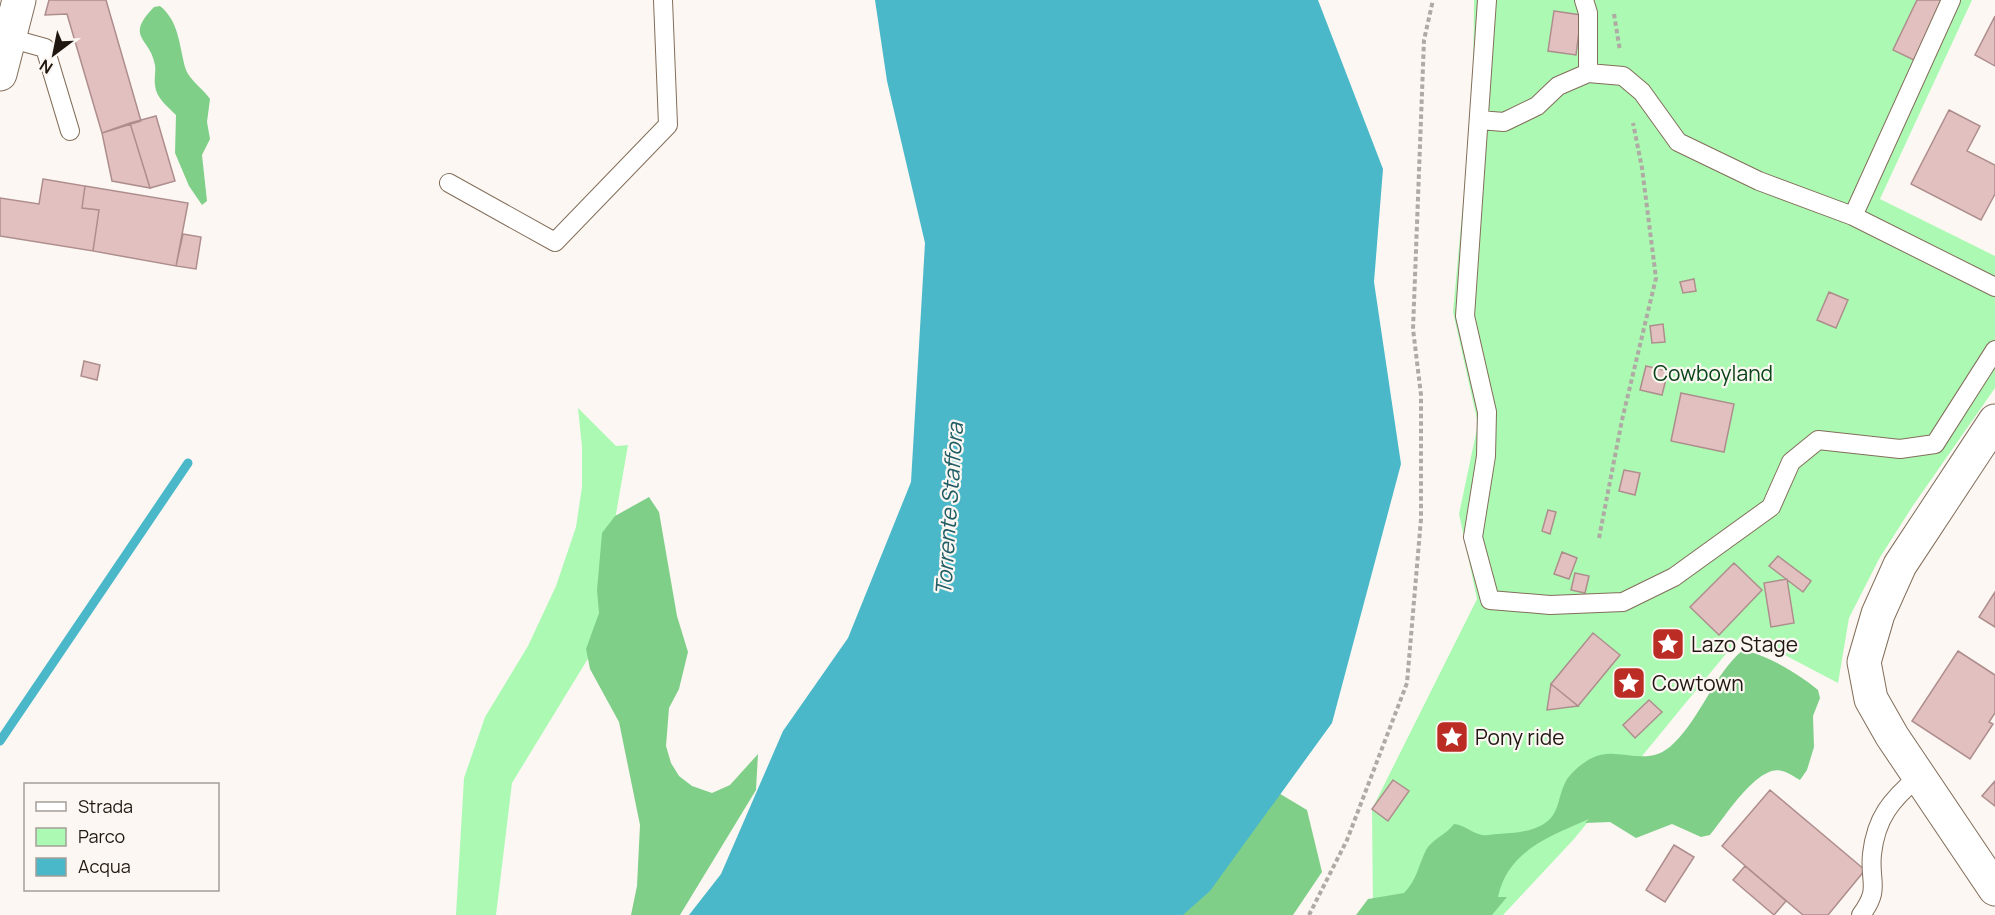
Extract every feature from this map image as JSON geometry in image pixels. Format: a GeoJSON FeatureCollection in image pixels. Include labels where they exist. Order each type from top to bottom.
{"type":"FeatureCollection","features":[{"type":"Feature","properties":{"kind":"street"},"geometry":{"type":"LineString","coordinates":[[0,74],[19,0]]}},
{"type":"Feature","properties":{"kind":"street"},"geometry":{"type":"LineString","coordinates":[[1995,421],[1900,566],[1878,614],[1864,662],[1871,699],[1918,777],[1995,889]]}},
{"type":"Feature","properties":{"kind":"lane"},"geometry":{"type":"LineString","coordinates":[[449,183],[555,242],[668,125],[663,0]]}},
{"type":"Feature","properties":{"kind":"lane"},"geometry":{"type":"LineString","coordinates":[[1487,0],[1465,316],[1487,412],[1486,456],[1473,537],[1490,600],[1550,605],[1623,602],[1674,577],[1771,507],[1791,462],[1818,440],[1900,449],[1935,444],[1995,350]]}},
{"type":"Feature","properties":{"kind":"lane"},"geometry":{"type":"LineString","coordinates":[[1584,0],[1588,13],[1588,73]]}},
{"type":"Feature","properties":{"kind":"lane"},"geometry":{"type":"LineString","coordinates":[[1854,216],[1951,0]]}},
{"type":"Feature","properties":{"kind":"lane"},"geometry":{"type":"LineString","coordinates":[[9,38],[45,48],[70,131]]}},
{"type":"Feature","properties":{"kind":"lane"},"geometry":{"type":"LineString","coordinates":[[1479,120],[1504,122],[1537,106],[1558,87],[1588,73],[1623,76],[1642,92],[1678,142],[1759,181],[1854,216],[1995,287]]}},
{"type":"Feature","properties":{"kind":"lane"},"geometry":{"type":"LineString","coordinates":[[1861,915],[1873,899],[1872,854],[1885,809],[1918,777]]}},
{"type":"Feature","properties":{"kind":"path"},"geometry":{"type":"LineString","coordinates":[[1309,915],[1347,840],[1407,683],[1421,519],[1421,396],[1413,329],[1424,40],[1433,0]]}},
{"type":"Feature","properties":{"kind":"path"},"geometry":{"type":"LineString","coordinates":[[1614,11],[1623,76]]}},
{"type":"Feature","properties":{"kind":"path"},"geometry":{"type":"LineString","coordinates":[[1599,538],[1622,420],[1656,278],[1642,168],[1632,122]]}},
{"type":"Feature","properties":{"kind":"green space","name":"Cowboyland"},"geometry":{"type":"Polygon","coordinates":[[[1474,0],[1972,0],[1880,199],[1995,256],[1995,388],[1912,507],[1879,559],[1849,618],[1838,683],[1743,633],[1574,839],[1503,915],[1373,915],[1372,809],[1477,599],[1459,514],[1478,424],[1453,312],[1473,95],[1474,0]]]}},
{"type":"Feature","properties":{"kind":"green space"},"geometry":{"type":"Polygon","coordinates":[[[160,6],[167,12],[175,27],[188,74],[210,99],[207,122],[210,139],[202,155],[207,201],[202,205],[189,186],[175,153],[176,115],[157,94],[155,65],[141,37],[141,25],[145,17],[154,7],[160,6]]]}},
{"type":"Feature","properties":{"kind":"green space"},"geometry":{"type":"Polygon","coordinates":[[[578,408],[616,446],[628,445],[592,652],[512,783],[496,915],[456,915],[464,778],[485,717],[528,646],[556,586],[576,527],[582,487],[582,447],[578,408]]]}},
{"type":"Feature","properties":{"kind":"green space"},"geometry":{"type":"Polygon","coordinates":[[[649,497],[659,512],[677,616],[688,652],[679,689],[669,708],[666,746],[671,763],[679,776],[692,786],[712,793],[730,785],[758,754],[756,790],[680,915],[631,915],[637,886],[640,825],[619,722],[590,669],[586,649],[599,613],[597,590],[602,533],[615,516],[649,497]]]}},
{"type":"Feature","properties":{"kind":"green space"},"geometry":{"type":"Polygon","coordinates":[[[1742,651],[1771,660],[1803,678],[1818,690],[1820,698],[1813,716],[1814,747],[1807,770],[1800,780],[1782,771],[1773,771],[1762,776],[1742,794],[1710,835],[1701,837],[1672,824],[1636,838],[1610,822],[1585,823],[1589,819],[1575,825],[1546,839],[1521,856],[1503,881],[1498,897],[1507,897],[1492,915],[1356,915],[1368,899],[1404,893],[1415,878],[1428,846],[1454,824],[1483,835],[1515,833],[1536,828],[1552,816],[1567,780],[1588,760],[1602,754],[1643,756],[1664,751],[1684,732],[1724,671],[1742,651]]]}},
{"type":"Feature","properties":{"kind":"green space"},"geometry":{"type":"Polygon","coordinates":[[[1277,792],[1307,810],[1322,872],[1293,915],[1159,915],[1277,792]]]}},
{"type":"Feature","properties":{"kind":"water","name":"Torrente Staffora"},"geometry":{"type":"Polygon","coordinates":[[[875,0],[1318,0],[1383,169],[1374,282],[1401,464],[1332,723],[1210,891],[1183,915],[689,915],[721,874],[783,731],[848,638],[911,482],[925,243],[887,81],[875,0]]]}},
{"type":"Feature","properties":{"kind":"building"},"geometry":{"type":"Polygon","coordinates":[[[49,0],[106,0],[141,121],[102,133],[67,14],[45,15],[49,0]]]}},
{"type":"Feature","properties":{"kind":"building"},"geometry":{"type":"Polygon","coordinates":[[[1917,0],[1944,0],[1916,61],[1893,50],[1917,0]]]}},
{"type":"Feature","properties":{"kind":"building"},"geometry":{"type":"Polygon","coordinates":[[[1554,11],[1581,15],[1576,55],[1548,51],[1554,11]]]}},
{"type":"Feature","properties":{"kind":"building"},"geometry":{"type":"Polygon","coordinates":[[[1995,16],[1995,66],[1975,55],[1995,16]]]}},
{"type":"Feature","properties":{"kind":"building"},"geometry":{"type":"Polygon","coordinates":[[[1949,110],[1980,126],[1967,151],[1995,165],[1995,194],[1981,220],[1911,184],[1949,110]]]}},
{"type":"Feature","properties":{"kind":"building"},"geometry":{"type":"Polygon","coordinates":[[[156,116],[175,181],[150,188],[130,123],[156,116]]]}},
{"type":"Feature","properties":{"kind":"building"},"geometry":{"type":"Polygon","coordinates":[[[130,123],[150,188],[112,181],[102,133],[130,123]]]}},
{"type":"Feature","properties":{"kind":"building"},"geometry":{"type":"Polygon","coordinates":[[[43,179],[85,186],[82,208],[99,210],[93,251],[0,236],[0,198],[39,204],[43,179]]]}},
{"type":"Feature","properties":{"kind":"building"},"geometry":{"type":"Polygon","coordinates":[[[85,186],[188,203],[176,266],[93,251],[99,210],[82,208],[85,186]]]}},
{"type":"Feature","properties":{"kind":"building"},"geometry":{"type":"Polygon","coordinates":[[[183,234],[201,237],[196,269],[176,266],[183,234]]]}},
{"type":"Feature","properties":{"kind":"building"},"geometry":{"type":"Polygon","coordinates":[[[1694,279],[1696,291],[1683,293],[1680,282],[1694,279]]]}},
{"type":"Feature","properties":{"kind":"building"},"geometry":{"type":"Polygon","coordinates":[[[1829,292],[1848,300],[1836,328],[1817,320],[1829,292]]]}},
{"type":"Feature","properties":{"kind":"building"},"geometry":{"type":"Polygon","coordinates":[[[1663,324],[1665,342],[1652,343],[1650,326],[1663,324]]]}},
{"type":"Feature","properties":{"kind":"building"},"geometry":{"type":"Polygon","coordinates":[[[84,361],[100,365],[97,380],[81,376],[84,361]]]}},
{"type":"Feature","properties":{"kind":"building"},"geometry":{"type":"Polygon","coordinates":[[[1646,366],[1668,371],[1662,395],[1640,390],[1646,366]]]}},
{"type":"Feature","properties":{"kind":"building"},"geometry":{"type":"Polygon","coordinates":[[[1681,393],[1734,404],[1724,452],[1671,441],[1681,393]]]}},
{"type":"Feature","properties":{"kind":"building"},"geometry":{"type":"Polygon","coordinates":[[[1624,470],[1640,473],[1635,495],[1619,491],[1624,470]]]}},
{"type":"Feature","properties":{"kind":"building"},"geometry":{"type":"Polygon","coordinates":[[[1548,510],[1556,512],[1550,534],[1542,531],[1548,510]]]}},
{"type":"Feature","properties":{"kind":"building"},"geometry":{"type":"Polygon","coordinates":[[[1562,552],[1577,558],[1569,579],[1554,574],[1562,552]]]}},
{"type":"Feature","properties":{"kind":"building"},"geometry":{"type":"Polygon","coordinates":[[[1778,556],[1811,581],[1803,592],[1769,566],[1778,556]]]}},
{"type":"Feature","properties":{"kind":"building"},"geometry":{"type":"Polygon","coordinates":[[[1734,563],[1762,590],[1719,635],[1690,607],[1734,563]]]}},
{"type":"Feature","properties":{"kind":"building"},"geometry":{"type":"Polygon","coordinates":[[[1575,573],[1589,576],[1585,593],[1571,590],[1575,573]]]}},
{"type":"Feature","properties":{"kind":"building"},"geometry":{"type":"Polygon","coordinates":[[[1787,579],[1794,623],[1771,627],[1764,583],[1787,579]]]}},
{"type":"Feature","properties":{"kind":"building"},"geometry":{"type":"Polygon","coordinates":[[[1995,592],[1995,627],[1979,617],[1995,592]]]}},
{"type":"Feature","properties":{"kind":"building"},"geometry":{"type":"Polygon","coordinates":[[[1593,633],[1620,655],[1578,706],[1551,684],[1593,633]]]}},
{"type":"Feature","properties":{"kind":"building"},"geometry":{"type":"Polygon","coordinates":[[[1958,651],[1995,675],[1995,713],[1989,722],[1993,724],[1970,759],[1912,721],[1958,651]]]}},
{"type":"Feature","properties":{"kind":"building"},"geometry":{"type":"Polygon","coordinates":[[[1551,684],[1578,706],[1547,710],[1551,684]]]}},
{"type":"Feature","properties":{"kind":"building"},"geometry":{"type":"Polygon","coordinates":[[[1649,700],[1662,712],[1635,738],[1623,725],[1649,700]]]}},
{"type":"Feature","properties":{"kind":"building"},"geometry":{"type":"Polygon","coordinates":[[[1393,780],[1409,791],[1388,821],[1372,809],[1393,780]]]}},
{"type":"Feature","properties":{"kind":"building"},"geometry":{"type":"Polygon","coordinates":[[[1995,781],[1995,806],[1982,796],[1995,781]]]}},
{"type":"Feature","properties":{"kind":"building"},"geometry":{"type":"Polygon","coordinates":[[[1770,790],[1865,870],[1828,915],[1803,915],[1722,846],[1770,790]]]}},
{"type":"Feature","properties":{"kind":"building"},"geometry":{"type":"Polygon","coordinates":[[[1674,845],[1694,857],[1665,902],[1646,890],[1674,845]]]}},
{"type":"Feature","properties":{"kind":"building"},"geometry":{"type":"Polygon","coordinates":[[[1745,866],[1786,901],[1774,915],[1733,880],[1745,866]]]}},
{"type":"Feature","properties":{"kind":"waterway"},"geometry":{"type":"LineString","coordinates":[[0,741],[188,463]]}},
{"type":"Feature","properties":{"kind":"place","name":"Lazo Stage"},"geometry":{"type":"Point","coordinates":[1668,644]}},
{"type":"Feature","properties":{"kind":"place","name":"Cowtown"},"geometry":{"type":"Point","coordinates":[1629,683]}},
{"type":"Feature","properties":{"kind":"place","name":"Pony ride"},"geometry":{"type":"Point","coordinates":[1452,737]}}]}
